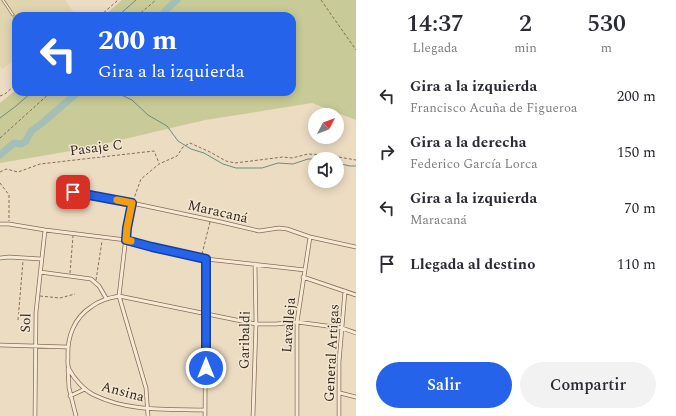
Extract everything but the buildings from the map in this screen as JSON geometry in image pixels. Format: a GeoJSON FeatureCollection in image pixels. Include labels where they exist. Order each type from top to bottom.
{"type":"FeatureCollection","features":[{"type":"Feature","properties":{"kind":"street","name":"Maracaná"},"geometry":{"type":"LineString","coordinates":[[73,192],[132,203],[259,231],[279,228],[287,229],[310,237],[356,247]]}},
{"type":"Feature","properties":{"kind":"street"},"geometry":{"type":"LineString","coordinates":[[132,203],[127,228],[119,296],[146,388],[148,416]]}},
{"type":"Feature","properties":{"kind":"street"},"geometry":{"type":"LineString","coordinates":[[0,224],[126,240],[206,259],[305,270]]}},
{"type":"Feature","properties":{"kind":"street","name":"Sol"},"geometry":{"type":"LineString","coordinates":[[35,416],[38,296],[45,230]]}},
{"type":"Feature","properties":{"kind":"street","name":"Lavalleja"},"geometry":{"type":"LineString","coordinates":[[297,416],[297,322],[310,237]]}},
{"type":"Feature","properties":{"kind":"street"},"geometry":{"type":"LineString","coordinates":[[0,258],[9,257],[41,259]]}},
{"type":"Feature","properties":{"kind":"street"},"geometry":{"type":"LineString","coordinates":[[205,416],[206,259]]}},
{"type":"Feature","properties":{"kind":"street","name":"Garibaldi"},"geometry":{"type":"LineString","coordinates":[[253,416],[256,324],[255,264]]}},
{"type":"Feature","properties":{"kind":"street"},"geometry":{"type":"LineString","coordinates":[[40,272],[92,279],[96,281],[106,298]]}},
{"type":"Feature","properties":{"kind":"street"},"geometry":{"type":"LineString","coordinates":[[304,277],[356,295]]}},
{"type":"Feature","properties":{"kind":"street","name":"General Artigas"},"geometry":{"type":"LineString","coordinates":[[339,416],[339,362],[345,291]]}},
{"type":"Feature","properties":{"kind":"street"},"geometry":{"type":"LineString","coordinates":[[76,416],[70,396],[67,347],[72,330],[82,314],[91,306],[106,298],[119,296],[256,324],[297,322],[342,328],[356,333]]}},
{"type":"Feature","properties":{"kind":"street"},"geometry":{"type":"LineString","coordinates":[[0,346],[67,347]]}},
{"type":"Feature","properties":{"kind":"street","name":"Ansina"},"geometry":{"type":"LineString","coordinates":[[68,368],[85,389],[114,402],[148,409],[162,408],[205,410]]}},
{"type":"Feature","properties":{"kind":"street"},"geometry":{"type":"LineString","coordinates":[[70,396],[85,389]]}},
{"type":"Feature","properties":{"kind":"street"},"geometry":{"type":"LineString","coordinates":[[340,393],[356,397]]}},
{"type":"Feature","properties":{"kind":"lane"},"geometry":{"type":"LineString","coordinates":[[3,0],[12,14]]}},
{"type":"Feature","properties":{"kind":"path"},"geometry":{"type":"LineString","coordinates":[[104,12],[118,0]]}},
{"type":"Feature","properties":{"kind":"path"},"geometry":{"type":"LineString","coordinates":[[142,12],[156,0]]}},
{"type":"Feature","properties":{"kind":"path"},"geometry":{"type":"LineString","coordinates":[[322,0],[356,50]]}},
{"type":"Feature","properties":{"kind":"path"},"geometry":{"type":"LineString","coordinates":[[0,96],[5,94],[12,88]]}},
{"type":"Feature","properties":{"kind":"path"},"geometry":{"type":"LineString","coordinates":[[0,138],[47,96]]}},
{"type":"Feature","properties":{"kind":"path"},"geometry":{"type":"LineString","coordinates":[[132,203],[141,179],[159,164],[177,156],[183,147],[190,143],[226,161],[235,163],[283,157],[292,158],[308,154],[327,155],[356,160]]}},
{"type":"Feature","properties":{"kind":"path","name":"Pasaje C"},"geometry":{"type":"LineString","coordinates":[[0,172],[6,169],[18,172],[40,164],[154,151],[159,164]]}},
{"type":"Feature","properties":{"kind":"path"},"geometry":{"type":"LineString","coordinates":[[0,183],[9,195],[9,224]]}},
{"type":"Feature","properties":{"kind":"path"},"geometry":{"type":"LineString","coordinates":[[201,258],[210,220]]}},
{"type":"Feature","properties":{"kind":"path"},"geometry":{"type":"LineString","coordinates":[[69,275],[74,234]]}},
{"type":"Feature","properties":{"kind":"path"},"geometry":{"type":"LineString","coordinates":[[96,281],[102,237]]}},
{"type":"Feature","properties":{"kind":"path"},"geometry":{"type":"LineString","coordinates":[[18,320],[24,258]]}},
{"type":"Feature","properties":{"kind":"path"},"geometry":{"type":"LineString","coordinates":[[38,296],[60,298],[76,294]]}},
{"type":"Feature","properties":{"kind":"shaded area"},"geometry":{"type":"Polygon","coordinates":[[[0,0],[65,0],[73,12],[12,12],[12,62],[2,69],[0,66],[0,0]]]}},
{"type":"Feature","properties":{"kind":"green space"},"geometry":{"type":"Polygon","coordinates":[[[122,0],[356,0],[356,120],[344,115],[344,108],[325,108],[312,103],[205,120],[82,149],[0,163],[0,103],[12,93],[12,96],[296,96],[296,12],[108,12],[122,0]]]}},
{"type":"Feature","properties":{"kind":"waterway"},"geometry":{"type":"LineString","coordinates":[[122,12],[136,0]]}},
{"type":"Feature","properties":{"kind":"waterway"},"geometry":{"type":"LineString","coordinates":[[165,12],[177,0]]}},
{"type":"Feature","properties":{"kind":"waterway"},"geometry":{"type":"LineString","coordinates":[[0,118],[27,96]]}},
{"type":"Feature","properties":{"kind":"waterway"},"geometry":{"type":"LineString","coordinates":[[0,155],[14,143],[21,144],[26,141],[31,131],[73,96]]}},
{"type":"Feature","properties":{"kind":"waterway"},"geometry":{"type":"LineString","coordinates":[[124,96],[132,100],[148,115],[167,126],[178,141],[191,149],[204,153],[223,164],[236,168],[262,168],[278,163],[293,164],[308,159]]}},
{"type":"Feature","properties":{"kind":"waterway"},"geometry":{"type":"LineString","coordinates":[[344,165],[356,166]]}},
{"type":"Feature","properties":{"kind":"slow traffic"},"geometry":{"type":"LineString","coordinates":[[117,200],[132,203],[126,240],[131,241]]}},
{"type":"Feature","properties":{"kind":"route"},"geometry":{"type":"LineString","coordinates":[[73,192],[132,203],[126,240],[206,259],[206,368]]}}]}
